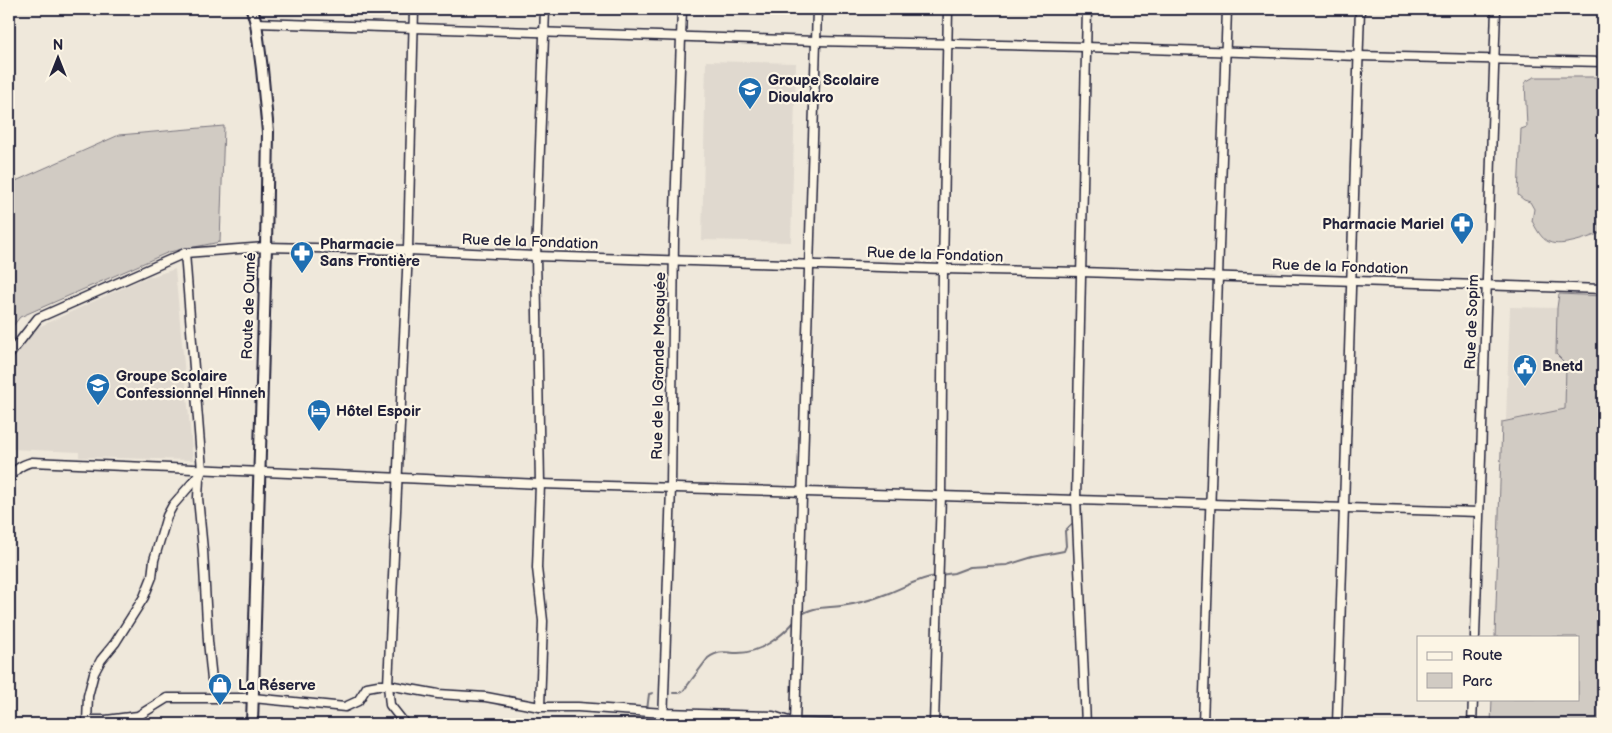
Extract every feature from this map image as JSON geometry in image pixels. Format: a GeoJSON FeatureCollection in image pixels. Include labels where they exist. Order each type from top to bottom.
{"type":"FeatureCollection","features":[{"type":"Feature","properties":{"kind":"main road","name":"Route de Oumé"},"geometry":{"type":"LineString","coordinates":[[252,9],[256,23],[262,69],[268,132],[252,724]]}},
{"type":"Feature","properties":{"kind":"street"},"geometry":{"type":"LineString","coordinates":[[405,724],[390,705],[388,685],[408,250],[414,9]]}},
{"type":"Feature","properties":{"kind":"street"},"geometry":{"type":"LineString","coordinates":[[540,707],[543,620],[537,568],[540,484],[536,256],[545,9]]}},
{"type":"Feature","properties":{"kind":"street","name":"Rue de la Grande Mosquée"},"geometry":{"type":"LineString","coordinates":[[663,724],[671,487],[674,260],[682,9]]}},
{"type":"Feature","properties":{"kind":"street"},"geometry":{"type":"LineString","coordinates":[[795,723],[817,9]]}},
{"type":"Feature","properties":{"kind":"street"},"geometry":{"type":"LineString","coordinates":[[934,724],[942,495],[943,269],[948,9]]}},
{"type":"Feature","properties":{"kind":"street"},"geometry":{"type":"LineString","coordinates":[[1086,724],[1076,500],[1087,9]]}},
{"type":"Feature","properties":{"kind":"street"},"geometry":{"type":"LineString","coordinates":[[1203,724],[1227,9]]}},
{"type":"Feature","properties":{"kind":"street"},"geometry":{"type":"LineString","coordinates":[[1337,724],[1360,9]]}},
{"type":"Feature","properties":{"kind":"street","name":"Rue de Sopim"},"geometry":{"type":"LineString","coordinates":[[1475,636],[1496,9]]}},
{"type":"Feature","properties":{"kind":"street"},"geometry":{"type":"LineString","coordinates":[[256,23],[816,41],[1603,62]]}},
{"type":"Feature","properties":{"kind":"street","name":"Rue de la Fondation"},"geometry":{"type":"LineString","coordinates":[[9,355],[38,318],[185,253],[266,247],[408,250],[536,256],[1487,286],[1603,288]]}},
{"type":"Feature","properties":{"kind":"street"},"geometry":{"type":"LineString","coordinates":[[185,253],[202,470],[199,479],[198,498],[204,550],[208,641],[212,680],[220,698]]}},
{"type":"Feature","properties":{"kind":"street"},"geometry":{"type":"LineString","coordinates":[[9,479],[13,471],[22,465],[32,462],[540,484],[1479,512]]}},
{"type":"Feature","properties":{"kind":"street"},"geometry":{"type":"LineString","coordinates":[[86,724],[88,696],[94,673],[144,597],[152,577],[154,560],[167,516],[173,505],[202,470]]}},
{"type":"Feature","properties":{"kind":"street"},"geometry":{"type":"LineString","coordinates":[[86,724],[90,720],[138,716],[167,698],[253,698],[345,707],[358,701],[367,687],[378,685],[438,694],[486,697],[540,707],[773,716],[795,723],[840,724]]}},
{"type":"Feature","properties":{"kind":"street"},"geometry":{"type":"LineString","coordinates":[[1472,724],[1473,700]]}},
{"type":"Feature","properties":{"kind":"shaded area","name":"Groupe Scolaire Dioulakro"},"geometry":{"type":"Polygon","coordinates":[[[706,61],[796,63],[791,242],[702,240],[706,61]]]}},
{"type":"Feature","properties":{"kind":"shaded area","name":"Groupe Scolaire Confessionnel Hînneh"},"geometry":{"type":"Polygon","coordinates":[[[175,269],[193,460],[79,457],[79,452],[9,449],[9,362],[32,330],[140,280],[175,269]]]}},
{"type":"Feature","properties":{"kind":"shaded area"},"geometry":{"type":"Polygon","coordinates":[[[1510,307],[1557,308],[1556,354],[1566,364],[1565,410],[1506,420],[1510,307]]]}},
{"type":"Feature","properties":{"kind":"green space"},"geometry":{"type":"Polygon","coordinates":[[[1534,77],[1603,77],[1603,232],[1568,243],[1561,244],[1546,241],[1532,221],[1534,209],[1530,202],[1518,195],[1521,129],[1527,127],[1525,82],[1534,77]]]}},
{"type":"Feature","properties":{"kind":"green space"},"geometry":{"type":"Polygon","coordinates":[[[224,126],[220,242],[169,252],[20,317],[9,331],[9,184],[119,135],[224,126]]]}},
{"type":"Feature","properties":{"kind":"green space"},"geometry":{"type":"Polygon","coordinates":[[[1559,294],[1603,296],[1603,724],[1491,724],[1492,700],[1580,700],[1580,636],[1495,636],[1502,422],[1565,409],[1566,364],[1556,354],[1559,294]]]}},
{"type":"Feature","properties":{"kind":"waterway"},"geometry":{"type":"LineString","coordinates":[[940,575],[954,573],[970,567],[1007,565],[1033,557],[1064,551],[1066,546],[1065,531],[1072,524]]}},
{"type":"Feature","properties":{"kind":"waterway"},"geometry":{"type":"LineString","coordinates":[[800,616],[809,610],[859,603],[936,576]]}},
{"type":"Feature","properties":{"kind":"waterway"},"geometry":{"type":"LineString","coordinates":[[673,693],[679,693],[684,690],[712,655],[723,652],[746,652],[762,647],[777,638],[795,621]]}},
{"type":"Feature","properties":{"kind":"waterway"},"geometry":{"type":"LineString","coordinates":[[647,710],[649,694],[653,693]]}},
{"type":"Feature","properties":{"kind":"waterway"},"geometry":{"type":"LineString","coordinates":[[647,715],[647,724]]}},
{"type":"Feature","properties":{"kind":"place","name":"Groupe Scolaire Dioulakro"},"geometry":{"type":"Point","coordinates":[750,110]}},
{"type":"Feature","properties":{"kind":"place","name":"Pharmacie Mariel"},"geometry":{"type":"Point","coordinates":[1462,245]}},
{"type":"Feature","properties":{"kind":"place","name":"Pharmacie Sans Frontière"},"geometry":{"type":"Point","coordinates":[302,274]}},
{"type":"Feature","properties":{"kind":"place","name":"Bnetd"},"geometry":{"type":"Point","coordinates":[1525,387]}},
{"type":"Feature","properties":{"kind":"place","name":"Groupe Scolaire Confessionnel Hînneh"},"geometry":{"type":"Point","coordinates":[98,406]}},
{"type":"Feature","properties":{"kind":"place","name":"Hôtel Espoir"},"geometry":{"type":"Point","coordinates":[319,432]}},
{"type":"Feature","properties":{"kind":"place","name":"La Réserve"},"geometry":{"type":"Point","coordinates":[220,706]}}]}
